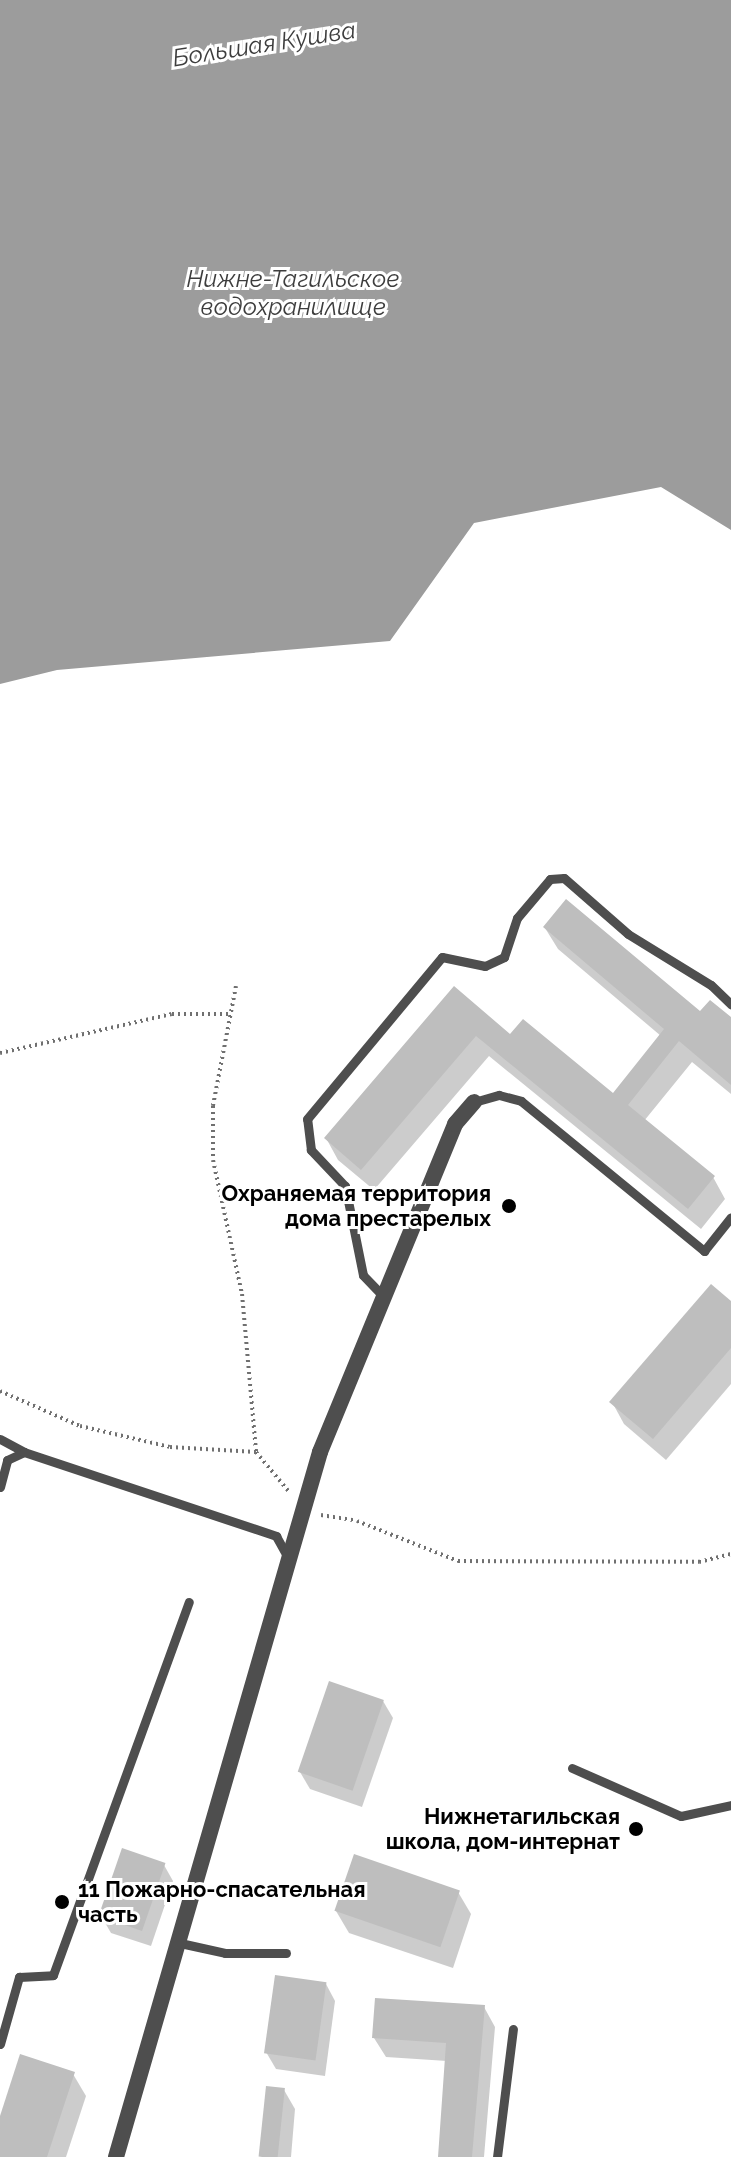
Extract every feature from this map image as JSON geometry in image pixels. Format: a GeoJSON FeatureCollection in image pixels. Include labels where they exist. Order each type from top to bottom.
{"type":"FeatureCollection","features":[{"type":"Feature","properties":{"kind":"street"},"geometry":{"type":"LineString","coordinates":[[116,2157],[320,1452],[455,1124],[474,1102]]}},
{"type":"Feature","properties":{"kind":"lane"},"geometry":{"type":"LineString","coordinates":[[384,1297],[363,1275],[345,1186],[311,1150],[307,1119],[442,957],[485,966],[504,957],[517,918],[550,879],[564,878],[628,934],[711,985],[731,1004]]}},
{"type":"Feature","properties":{"kind":"lane"},"geometry":{"type":"LineString","coordinates":[[474,1102],[499,1095],[521,1101],[704,1251],[731,1217]]}},
{"type":"Feature","properties":{"kind":"lane"},"geometry":{"type":"LineString","coordinates":[[0,1439],[24,1452],[276,1536],[290,1561]]}},
{"type":"Feature","properties":{"kind":"lane"},"geometry":{"type":"LineString","coordinates":[[0,1487],[7,1460],[24,1452]]}},
{"type":"Feature","properties":{"kind":"lane"},"geometry":{"type":"LineString","coordinates":[[0,2044],[19,1977],[53,1975],[189,1602]]}},
{"type":"Feature","properties":{"kind":"lane"},"geometry":{"type":"LineString","coordinates":[[572,1768],[681,1816],[731,1805]]}},
{"type":"Feature","properties":{"kind":"lane"},"geometry":{"type":"LineString","coordinates":[[180,1943],[225,1953],[286,1953]]}},
{"type":"Feature","properties":{"kind":"lane"},"geometry":{"type":"LineString","coordinates":[[497,2157],[513,2029]]}},
{"type":"Feature","properties":{"kind":"path"},"geometry":{"type":"LineString","coordinates":[[236,986],[213,1106],[213,1160],[242,1294],[256,1452],[305,1512],[357,1521],[458,1561],[699,1562],[731,1554]]}},
{"type":"Feature","properties":{"kind":"path"},"geometry":{"type":"LineString","coordinates":[[0,1053],[172,1014],[229,1014]]}},
{"type":"Feature","properties":{"kind":"path"},"geometry":{"type":"LineString","coordinates":[[0,1391],[80,1426],[170,1447],[256,1452]]}},
{"type":"Feature","properties":{"kind":"water","name":"Нижне-Тагильское водохранилище"},"geometry":{"type":"Polygon","coordinates":[[[0,0],[731,0],[731,530],[661,487],[474,523],[390,641],[57,670],[0,684],[0,0]]]}},
{"type":"Feature","properties":{"kind":"building"},"geometry":{"type":"Polygon","coordinates":[[[566,899],[700,1011],[710,1000],[731,1017],[731,1085],[679,1041],[628,1105],[715,1176],[688,1209],[476,1036],[361,1170],[324,1138],[454,986],[510,1034],[523,1019],[613,1093],[664,1029],[543,927],[566,899]]]}},
{"type":"Feature","properties":{"kind":"building"},"geometry":{"type":"Polygon","coordinates":[[[711,1284],[731,1301],[731,1348],[653,1439],[609,1402],[711,1284]]]}},
{"type":"Feature","properties":{"kind":"building"},"geometry":{"type":"Polygon","coordinates":[[[329,1681],[384,1700],[353,1791],[298,1772],[329,1681]]]}},
{"type":"Feature","properties":{"kind":"building"},"geometry":{"type":"Polygon","coordinates":[[[122,1848],[165,1863],[142,1931],[99,1916],[122,1848]]]}},
{"type":"Feature","properties":{"kind":"building"},"geometry":{"type":"Polygon","coordinates":[[[354,1854],[460,1890],[440,1947],[334,1911],[354,1854]]]}},
{"type":"Feature","properties":{"kind":"building"},"geometry":{"type":"Polygon","coordinates":[[[275,1975],[326,1982],[315,2060],[264,2053],[275,1975]]]}},
{"type":"Feature","properties":{"kind":"building"},"geometry":{"type":"Polygon","coordinates":[[[375,1998],[485,2005],[472,2157],[438,2157],[446,2043],[372,2038],[375,1998]]]}},
{"type":"Feature","properties":{"kind":"building"},"geometry":{"type":"Polygon","coordinates":[[[20,2054],[75,2072],[47,2157],[0,2157],[0,2116],[20,2054]]]}},
{"type":"Feature","properties":{"kind":"building"},"geometry":{"type":"Polygon","coordinates":[[[266,2086],[285,2088],[278,2157],[259,2157],[266,2086]]]}},
{"type":"Feature","properties":{"kind":"place","name":"Охраняемая территория дома престарелых"},"geometry":{"type":"Point","coordinates":[509,1206]}},
{"type":"Feature","properties":{"kind":"place","name":"Нижнетагильская школа, дом-интернат"},"geometry":{"type":"Point","coordinates":[636,1829]}},
{"type":"Feature","properties":{"kind":"place","name":"11 Пожарно-спасательная часть"},"geometry":{"type":"Point","coordinates":[62,1902]}},
{"type":"Feature","properties":{"kind":"water label","name":"Большая Кушва"},"geometry":{"type":"Point","coordinates":[264,44]}}]}
